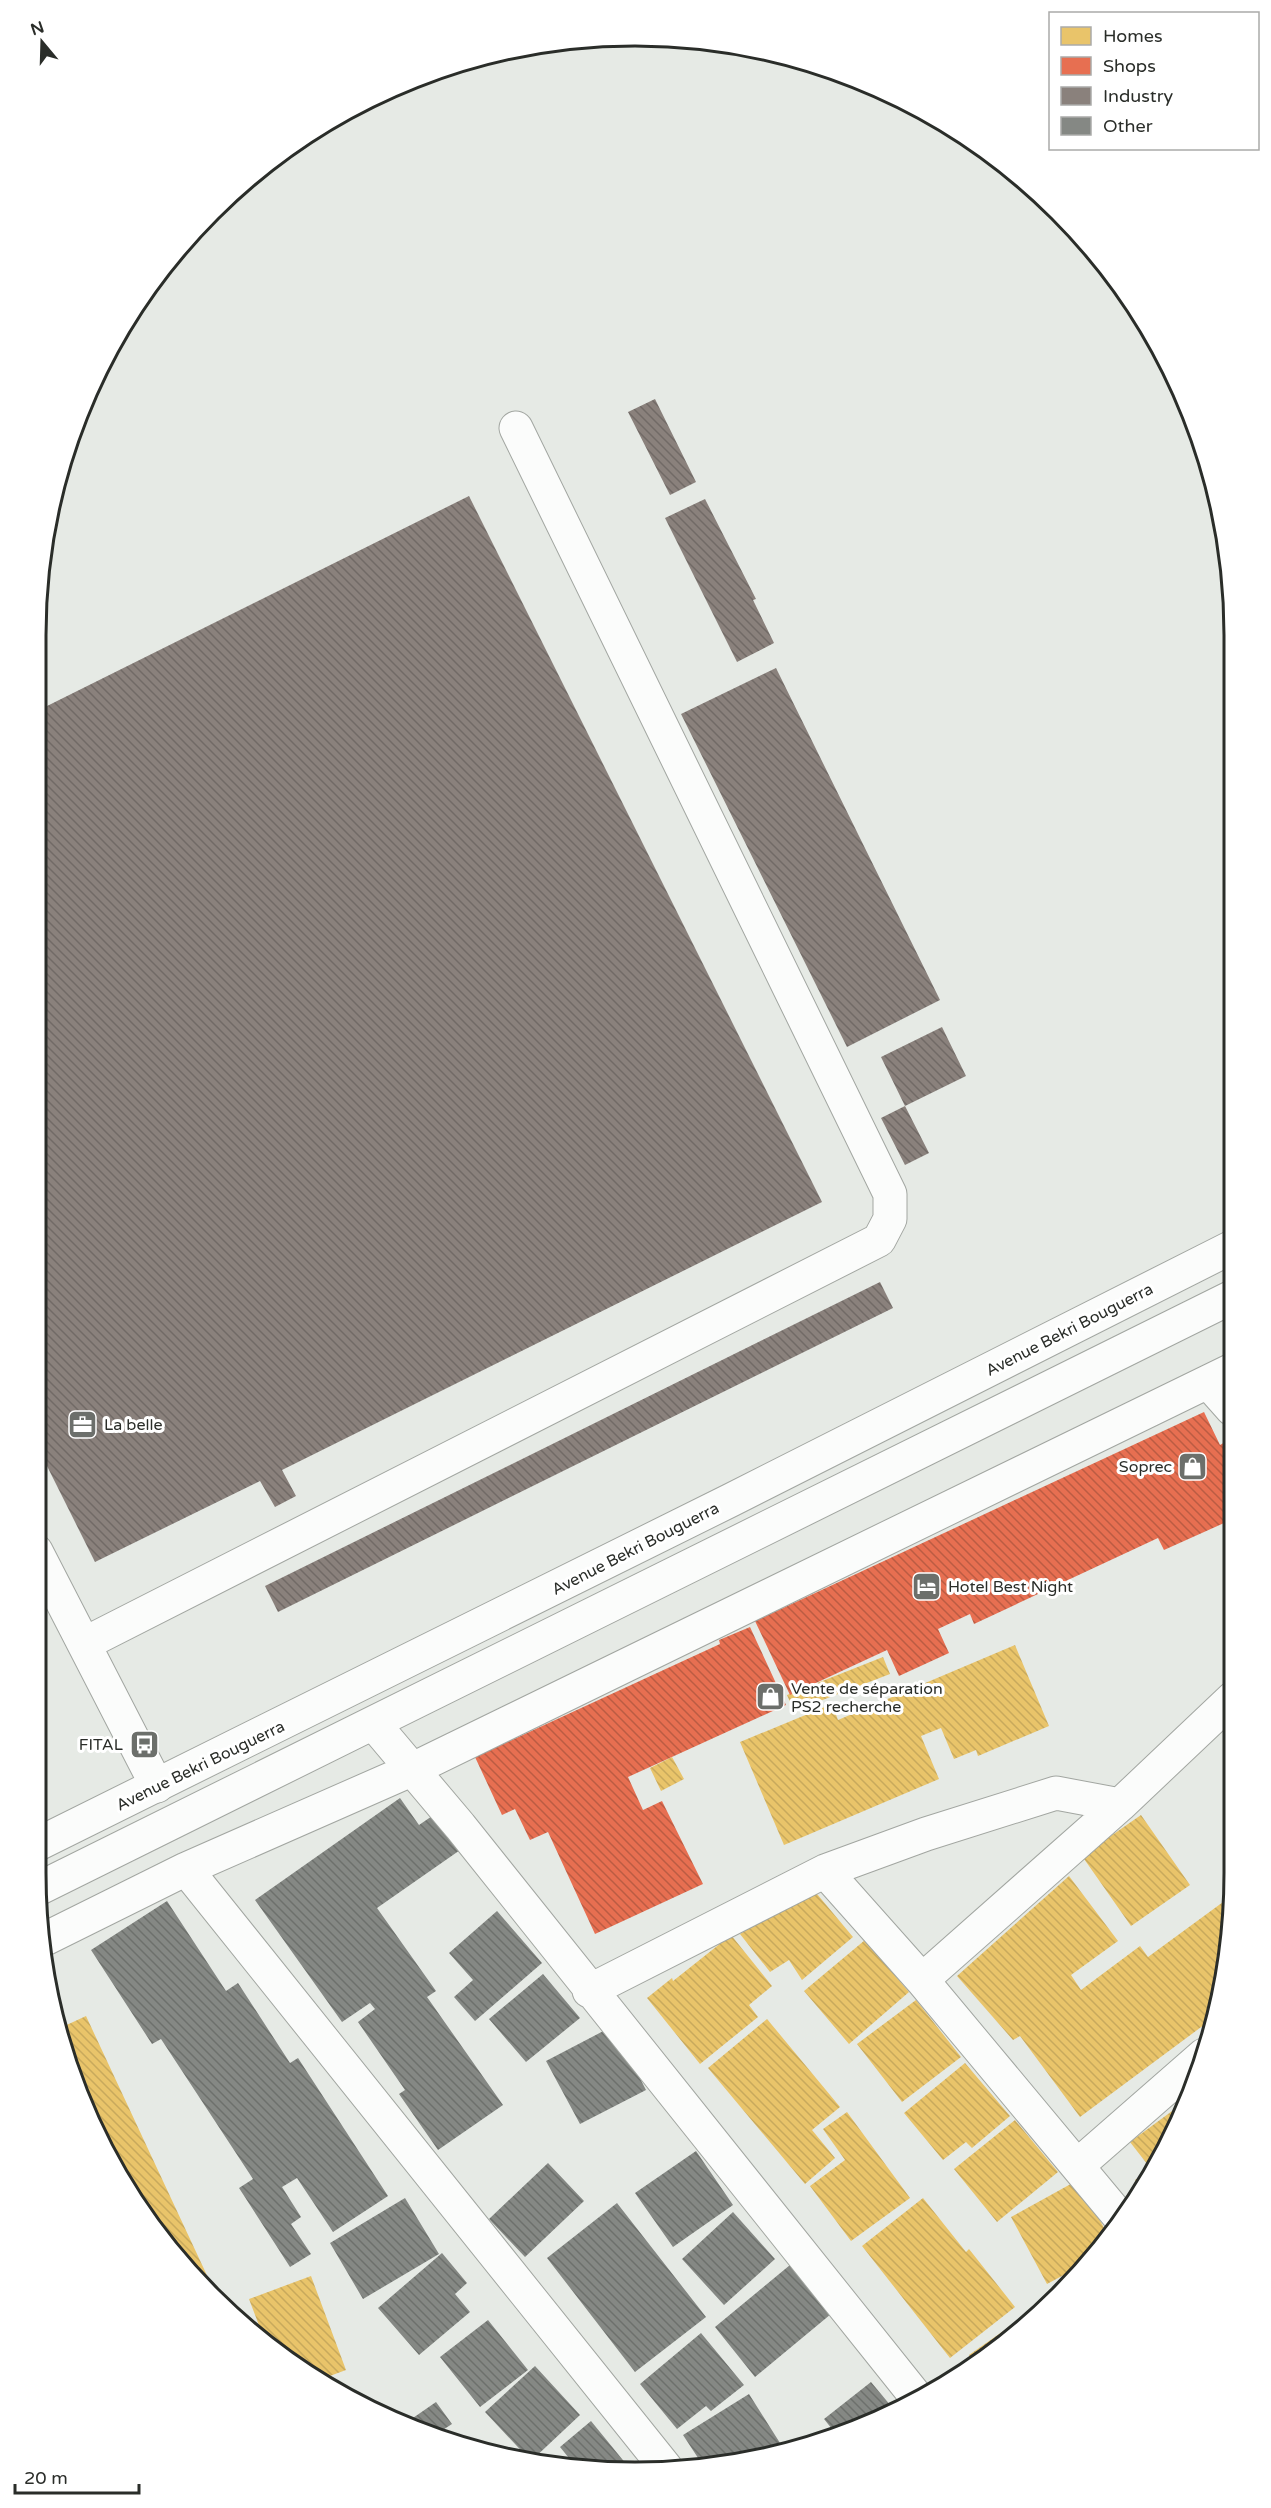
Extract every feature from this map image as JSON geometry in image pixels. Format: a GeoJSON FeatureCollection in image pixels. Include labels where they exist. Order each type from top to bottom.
{"type":"FeatureCollection","features":[{"type":"Feature","properties":{"kind":"main road"},"geometry":{"type":"LineString","coordinates":[[84,1644],[879,1240],[891,1218],[890,1194],[516,428]]}},
{"type":"Feature","properties":{"kind":"main road","name":"Avenue Bekri Bouguerra"},"geometry":{"type":"LineString","coordinates":[[46,1840],[1224,1251]]}},
{"type":"Feature","properties":{"kind":"main road"},"geometry":{"type":"LineString","coordinates":[[47,1885],[1224,1302]]}},
{"type":"Feature","properties":{"kind":"main road"},"geometry":{"type":"LineString","coordinates":[[51,1936],[186,1869],[411,1770],[1220,1376]]}},
{"type":"Feature","properties":{"kind":"main road"},"geometry":{"type":"LineString","coordinates":[[46,1570],[157,1786]]}},
{"type":"Feature","properties":{"kind":"main road"},"geometry":{"type":"LineString","coordinates":[[921,1980],[1120,1805],[1224,1707]]}},
{"type":"Feature","properties":{"kind":"main road"},"geometry":{"type":"LineString","coordinates":[[374,1724],[460,1826],[589,1991],[913,2392]]}},
{"type":"Feature","properties":{"kind":"main road"},"geometry":{"type":"LineString","coordinates":[[589,1991],[825,1871],[926,1834],[1056,1793],[1120,1805]]}},
{"type":"Feature","properties":{"kind":"main road"},"geometry":{"type":"LineString","coordinates":[[186,1869],[660,2461]]}},
{"type":"Feature","properties":{"kind":"main road"},"geometry":{"type":"LineString","coordinates":[[825,1871],[921,1980],[1116,2213]]}},
{"type":"Feature","properties":{"kind":"main road"},"geometry":{"type":"LineString","coordinates":[[1077,2166],[1192,2066]]}},
{"type":"Feature","properties":{"kind":"building: Homes"},"geometry":{"type":"Polygon","coordinates":[[[1015,1645],[1049,1726],[978,1756],[976,1750],[954,1759],[941,1728],[921,1736],[939,1779],[784,1845],[740,1742],[832,1704],[838,1720],[1015,1645]]]}},
{"type":"Feature","properties":{"kind":"building: Homes"},"geometry":{"type":"Polygon","coordinates":[[[883,1657],[890,1674],[794,1711],[787,1695],[883,1657]]]}},
{"type":"Feature","properties":{"kind":"building: Homes"},"geometry":{"type":"Polygon","coordinates":[[[672,1757],[684,1779],[661,1791],[650,1768],[672,1757]]]}},
{"type":"Feature","properties":{"kind":"building: Homes"},"geometry":{"type":"Polygon","coordinates":[[[1141,1815],[1190,1885],[1131,1926],[1082,1856],[1141,1815]]]}},
{"type":"Feature","properties":{"kind":"building: Homes"},"geometry":{"type":"Polygon","coordinates":[[[1069,1876],[1118,1941],[1071,1975],[1081,1990],[1140,1946],[1148,1957],[1223,1902],[1219,1949],[1204,2025],[1080,2117],[1020,2036],[1013,2040],[957,1976],[1069,1876]]]}},
{"type":"Feature","properties":{"kind":"building: Homes"},"geometry":{"type":"Polygon","coordinates":[[[812,1888],[853,1937],[802,1980],[789,1960],[770,1972],[740,1934],[812,1888]]]}},
{"type":"Feature","properties":{"kind":"building: Homes"},"geometry":{"type":"Polygon","coordinates":[[[731,1935],[772,1986],[749,2005],[758,2017],[700,2064],[647,1998],[672,1978],[673,1981],[731,1935]]]}},
{"type":"Feature","properties":{"kind":"building: Homes"},"geometry":{"type":"Polygon","coordinates":[[[865,1940],[909,1992],[849,2044],[804,1991],[865,1940]]]}},
{"type":"Feature","properties":{"kind":"building: Homes"},"geometry":{"type":"Polygon","coordinates":[[[916,2000],[961,2057],[902,2102],[857,2044],[916,2000]]]}},
{"type":"Feature","properties":{"kind":"building: Homes"},"geometry":{"type":"Polygon","coordinates":[[[86,2016],[208,2277],[168,2231],[125,2167],[91,2098],[67,2025],[86,2016]]]}},
{"type":"Feature","properties":{"kind":"building: Homes"},"geometry":{"type":"Polygon","coordinates":[[[767,2019],[840,2107],[812,2130],[835,2158],[805,2184],[708,2068],[767,2019]]]}},
{"type":"Feature","properties":{"kind":"building: Homes"},"geometry":{"type":"Polygon","coordinates":[[[965,2063],[1010,2116],[972,2148],[966,2142],[943,2160],[904,2113],[965,2063]]]}},
{"type":"Feature","properties":{"kind":"building: Homes"},"geometry":{"type":"Polygon","coordinates":[[[1175,2109],[1147,2164],[1130,2142],[1175,2109]]]}},
{"type":"Feature","properties":{"kind":"building: Homes"},"geometry":{"type":"Polygon","coordinates":[[[847,2112],[910,2198],[851,2241],[810,2186],[845,2160],[823,2129],[847,2112]]]}},
{"type":"Feature","properties":{"kind":"building: Homes"},"geometry":{"type":"Polygon","coordinates":[[[1015,2120],[1058,2172],[997,2222],[954,2169],[1015,2120]]]}},
{"type":"Feature","properties":{"kind":"building: Homes"},"geometry":{"type":"Polygon","coordinates":[[[1078,2180],[1105,2229],[1066,2274],[1047,2284],[1011,2217],[1078,2180]]]}},
{"type":"Feature","properties":{"kind":"building: Homes"},"geometry":{"type":"Polygon","coordinates":[[[923,2198],[966,2252],[969,2249],[1015,2307],[950,2358],[862,2246],[923,2198]]]}},
{"type":"Feature","properties":{"kind":"building: Homes"},"geometry":{"type":"Polygon","coordinates":[[[311,2276],[346,2370],[330,2376],[277,2340],[259,2325],[249,2299],[311,2276]]]}},
{"type":"Feature","properties":{"kind":"building: Homes"},"geometry":{"type":"Polygon","coordinates":[[[1012,2325],[970,2357],[969,2355],[1012,2325]]]}},
{"type":"Feature","properties":{"kind":"building: Shops"},"geometry":{"type":"Polygon","coordinates":[[[1204,1412],[1220,1445],[1224,1443],[1224,1523],[1164,1550],[1158,1538],[974,1624],[970,1614],[938,1629],[949,1653],[899,1676],[887,1650],[790,1695],[755,1621],[1204,1412]]]}},
{"type":"Feature","properties":{"kind":"building: Shops"},"geometry":{"type":"Polygon","coordinates":[[[750,1627],[786,1705],[628,1777],[643,1810],[662,1801],[703,1884],[595,1934],[548,1832],[530,1840],[515,1809],[502,1815],[475,1757],[720,1644],[719,1640],[750,1627]]]}},
{"type":"Feature","properties":{"kind":"building: Industry"},"geometry":{"type":"Polygon","coordinates":[[[655,399],[696,482],[670,495],[628,412],[655,399]]]}},
{"type":"Feature","properties":{"kind":"building: Industry"},"geometry":{"type":"Polygon","coordinates":[[[469,496],[822,1202],[282,1470],[296,1496],[275,1507],[260,1481],[95,1562],[46,1464],[46,707],[469,496]]]}},
{"type":"Feature","properties":{"kind":"building: Industry"},"geometry":{"type":"Polygon","coordinates":[[[705,499],[756,599],[753,600],[774,643],[737,662],[665,518],[705,499]]]}},
{"type":"Feature","properties":{"kind":"building: Industry"},"geometry":{"type":"Polygon","coordinates":[[[776,668],[940,1000],[847,1047],[681,714],[776,668]]]}},
{"type":"Feature","properties":{"kind":"building: Industry"},"geometry":{"type":"Polygon","coordinates":[[[942,1027],[966,1076],[905,1106],[881,1057],[942,1027]]]}},
{"type":"Feature","properties":{"kind":"building: Industry"},"geometry":{"type":"Polygon","coordinates":[[[905,1106],[929,1153],[905,1165],[881,1118],[905,1106]]]}},
{"type":"Feature","properties":{"kind":"building: Industry"},"geometry":{"type":"Polygon","coordinates":[[[880,1282],[893,1308],[278,1612],[265,1586],[880,1282]]]}},
{"type":"Feature","properties":{"kind":"building: Other"},"geometry":{"type":"Polygon","coordinates":[[[400,1798],[419,1825],[438,1812],[463,1848],[377,1908],[436,1991],[427,1997],[503,2105],[438,2150],[399,2094],[405,2090],[358,2022],[375,2009],[370,2003],[342,2022],[255,1900],[400,1798]]]}},
{"type":"Feature","properties":{"kind":"building: Other"},"geometry":{"type":"Polygon","coordinates":[[[167,1901],[226,1991],[238,1983],[290,2063],[298,2058],[388,2196],[333,2232],[297,2178],[282,2187],[301,2217],[291,2224],[311,2254],[290,2267],[239,2188],[253,2179],[161,2039],[152,2044],[91,1950],[167,1901]]]}},
{"type":"Feature","properties":{"kind":"building: Other"},"geometry":{"type":"Polygon","coordinates":[[[497,1911],[542,1963],[475,2021],[454,1997],[473,1980],[449,1953],[497,1911]]]}},
{"type":"Feature","properties":{"kind":"building: Other"},"geometry":{"type":"Polygon","coordinates":[[[543,1974],[580,2018],[526,2062],[489,2019],[543,1974]]]}},
{"type":"Feature","properties":{"kind":"building: Other"},"geometry":{"type":"Polygon","coordinates":[[[613,2026],[646,2090],[580,2124],[546,2061],[613,2026]]]}},
{"type":"Feature","properties":{"kind":"building: Other"},"geometry":{"type":"Polygon","coordinates":[[[696,2151],[733,2205],[673,2247],[635,2193],[696,2151]]]}},
{"type":"Feature","properties":{"kind":"building: Other"},"geometry":{"type":"Polygon","coordinates":[[[548,2163],[584,2201],[525,2257],[489,2219],[548,2163]]]}},
{"type":"Feature","properties":{"kind":"building: Other"},"geometry":{"type":"Polygon","coordinates":[[[405,2198],[439,2254],[363,2299],[330,2243],[405,2198]]]}},
{"type":"Feature","properties":{"kind":"building: Other"},"geometry":{"type":"Polygon","coordinates":[[[617,2203],[706,2317],[635,2372],[547,2258],[617,2203]]]}},
{"type":"Feature","properties":{"kind":"building: Other"},"geometry":{"type":"Polygon","coordinates":[[[733,2212],[775,2259],[724,2305],[682,2259],[733,2212]]]}},
{"type":"Feature","properties":{"kind":"building: Other"},"geometry":{"type":"Polygon","coordinates":[[[442,2253],[467,2283],[455,2294],[470,2312],[419,2355],[378,2308],[442,2253]]]}},
{"type":"Feature","properties":{"kind":"building: Other"},"geometry":{"type":"Polygon","coordinates":[[[790,2265],[831,2314],[755,2377],[715,2327],[790,2265]]]}},
{"type":"Feature","properties":{"kind":"building: Other"},"geometry":{"type":"Polygon","coordinates":[[[488,2320],[528,2370],[480,2407],[440,2357],[488,2320]]]}},
{"type":"Feature","properties":{"kind":"building: Other"},"geometry":{"type":"Polygon","coordinates":[[[701,2333],[744,2385],[711,2411],[706,2406],[677,2429],[640,2384],[701,2333]]]}},
{"type":"Feature","properties":{"kind":"building: Other"},"geometry":{"type":"Polygon","coordinates":[[[535,2366],[580,2415],[540,2453],[521,2450],[485,2412],[535,2366]]]}},
{"type":"Feature","properties":{"kind":"building: Other"},"geometry":{"type":"Polygon","coordinates":[[[871,2382],[889,2404],[831,2428],[824,2419],[871,2382]]]}},
{"type":"Feature","properties":{"kind":"building: Other"},"geometry":{"type":"Polygon","coordinates":[[[749,2394],[780,2443],[698,2457],[683,2435],[749,2394]]]}},
{"type":"Feature","properties":{"kind":"building: Other"},"geometry":{"type":"Polygon","coordinates":[[[436,2402],[452,2424],[444,2429],[413,2418],[436,2402]]]}},
{"type":"Feature","properties":{"kind":"building: Other"},"geometry":{"type":"Polygon","coordinates":[[[591,2421],[624,2461],[568,2457],[560,2447],[591,2421]]]}},
{"type":"Feature","properties":{"kind":"place","name":"La belle"},"geometry":{"type":"Point","coordinates":[83,1424]}},
{"type":"Feature","properties":{"kind":"place","name":"Soprec"},"geometry":{"type":"Point","coordinates":[1193,1466]}},
{"type":"Feature","properties":{"kind":"place","name":"Hotel Best Night"},"geometry":{"type":"Point","coordinates":[927,1586]}},
{"type":"Feature","properties":{"kind":"place","name":"Vente de séparation PS2 recherche"},"geometry":{"type":"Point","coordinates":[770,1697]}},
{"type":"Feature","properties":{"kind":"place","name":"FITAL"},"geometry":{"type":"Point","coordinates":[144,1744]}}]}
